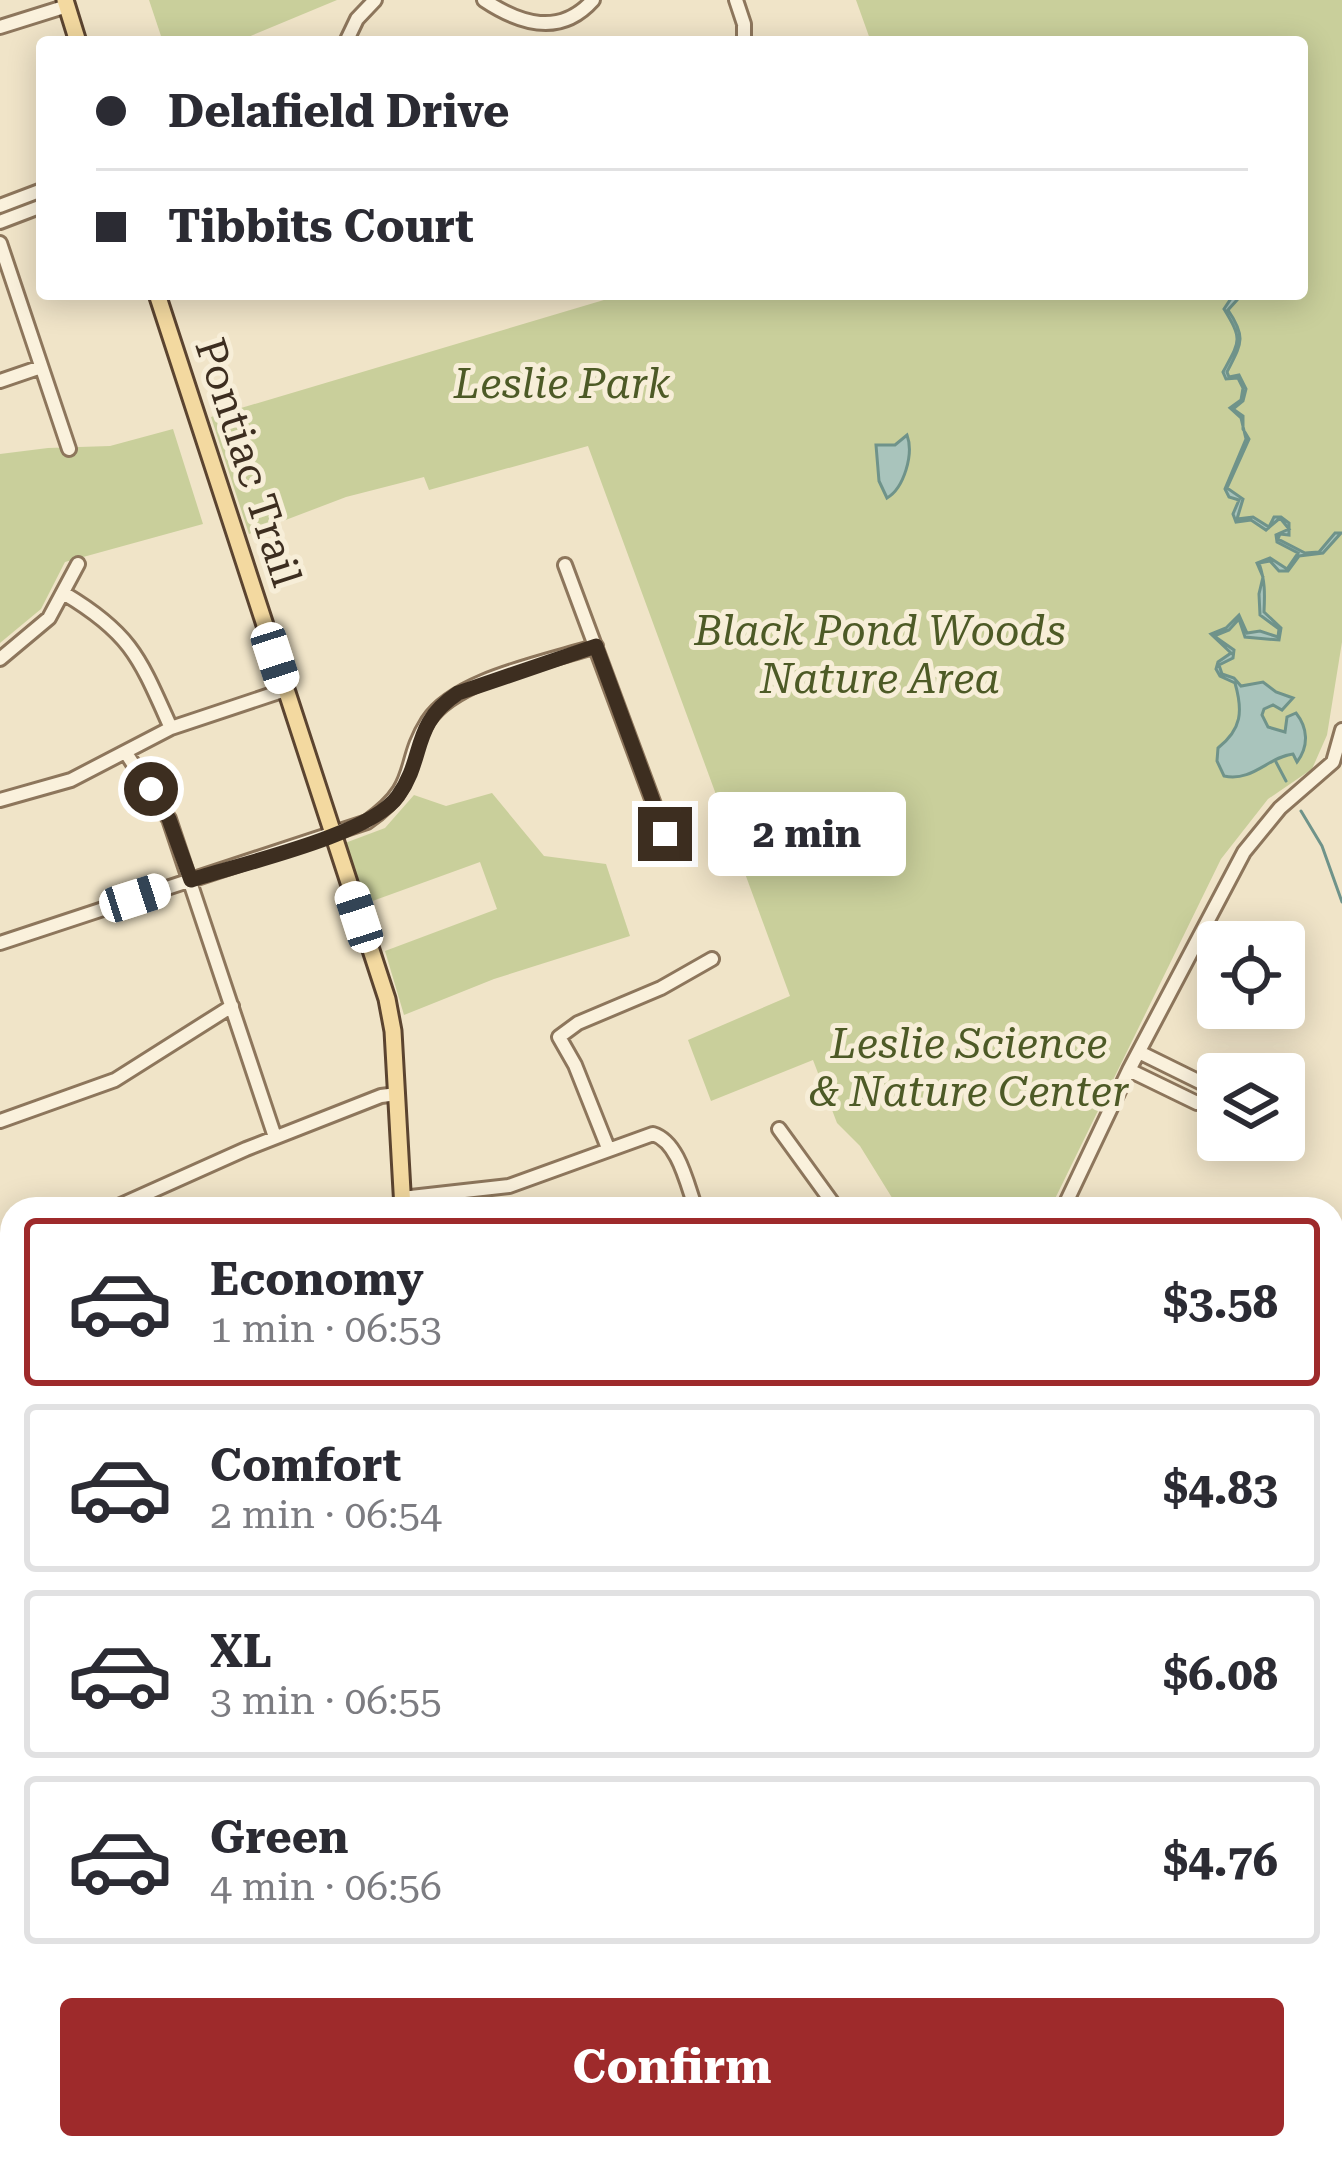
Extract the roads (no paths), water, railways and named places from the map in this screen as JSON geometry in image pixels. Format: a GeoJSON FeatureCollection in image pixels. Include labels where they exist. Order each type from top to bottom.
{"type":"FeatureCollection","features":[{"type":"Feature","properties":{"kind":"main road"},"geometry":{"type":"LineString","coordinates":[[66,3],[75,36]]}},
{"type":"Feature","properties":{"kind":"main road","name":"Pontiac Trail"},"geometry":{"type":"LineString","coordinates":[[159,300],[387,999],[403,1197]]}},
{"type":"Feature","properties":{"kind":"street"},"geometry":{"type":"LineString","coordinates":[[349,36],[375,0]]}},
{"type":"Feature","properties":{"kind":"street"},"geometry":{"type":"LineString","coordinates":[[484,0],[517,20],[547,24],[567,20],[593,0]]}},
{"type":"Feature","properties":{"kind":"street"},"geometry":{"type":"LineString","coordinates":[[736,0],[744,36]]}},
{"type":"Feature","properties":{"kind":"street"},"geometry":{"type":"LineString","coordinates":[[0,27],[66,3]]}},
{"type":"Feature","properties":{"kind":"street"},"geometry":{"type":"LineString","coordinates":[[0,206],[36,192]]}},
{"type":"Feature","properties":{"kind":"street"},"geometry":{"type":"LineString","coordinates":[[0,221],[36,208]]}},
{"type":"Feature","properties":{"kind":"street"},"geometry":{"type":"LineString","coordinates":[[0,243],[69,449]]}},
{"type":"Feature","properties":{"kind":"street"},"geometry":{"type":"LineString","coordinates":[[0,381],[40,367]]}},
{"type":"Feature","properties":{"kind":"street"},"geometry":{"type":"LineString","coordinates":[[0,659],[39,629],[65,594],[78,564]]}},
{"type":"Feature","properties":{"kind":"street"},"geometry":{"type":"LineString","coordinates":[[565,565],[665,834]]}},
{"type":"Feature","properties":{"kind":"street"},"geometry":{"type":"LineString","coordinates":[[65,594],[106,619],[128,642],[171,728]]}},
{"type":"Feature","properties":{"kind":"street"},"geometry":{"type":"LineString","coordinates":[[0,943],[368,822],[396,799],[407,781],[424,726],[444,703],[485,682],[596,646]]}},
{"type":"Feature","properties":{"kind":"street"},"geometry":{"type":"LineString","coordinates":[[0,800],[71,780],[171,728],[285,690]]}},
{"type":"Feature","properties":{"kind":"street"},"geometry":{"type":"LineString","coordinates":[[1070,1197],[1244,852],[1280,808],[1329,767],[1341,738]]}},
{"type":"Feature","properties":{"kind":"street"},"geometry":{"type":"LineString","coordinates":[[126,753],[169,819],[275,1137]]}},
{"type":"Feature","properties":{"kind":"street"},"geometry":{"type":"LineString","coordinates":[[559,1037],[578,1023],[662,988],[712,959]]}},
{"type":"Feature","properties":{"kind":"street"},"geometry":{"type":"LineString","coordinates":[[0,1121],[115,1080],[232,1006]]}},
{"type":"Feature","properties":{"kind":"street"},"geometry":{"type":"LineString","coordinates":[[542,1032],[559,1037],[575,1065],[608,1148]]}},
{"type":"Feature","properties":{"kind":"street"},"geometry":{"type":"LineString","coordinates":[[1130,1070],[1197,1103],[1210,1097],[1206,1085],[1139,1052]]}},
{"type":"Feature","properties":{"kind":"street"},"geometry":{"type":"LineString","coordinates":[[139,1197],[275,1137],[397,1094]]}},
{"type":"Feature","properties":{"kind":"street"},"geometry":{"type":"LineString","coordinates":[[779,1130],[827,1197]]}},
{"type":"Feature","properties":{"kind":"street"},"geometry":{"type":"LineString","coordinates":[[440,1197],[509,1186],[644,1135],[661,1136],[671,1147],[691,1197]]}},
{"type":"Feature","properties":{"kind":"water"},"geometry":{"type":"Polygon","coordinates":[[[1230,300],[1237,300],[1228,310],[1240,341],[1227,372],[1229,377],[1239,375],[1246,389],[1243,401],[1233,409],[1243,416],[1243,426],[1230,408],[1241,400],[1243,388],[1238,378],[1226,379],[1223,372],[1237,340],[1224,309],[1230,300]]]}},
{"type":"Feature","properties":{"kind":"water"},"geometry":{"type":"Polygon","coordinates":[[[1244,431],[1249,439],[1227,488],[1243,499],[1237,519],[1253,517],[1269,527],[1274,517],[1281,517],[1289,529],[1280,518],[1266,530],[1251,520],[1236,522],[1233,514],[1239,500],[1229,497],[1225,489],[1246,439],[1244,431]]]}},
{"type":"Feature","properties":{"kind":"water"},"geometry":{"type":"Polygon","coordinates":[[[907,435],[906,470],[887,498],[879,481],[876,445],[895,445],[907,435]]]}},
{"type":"Feature","properties":{"kind":"water"},"geometry":{"type":"Polygon","coordinates":[[[1289,529],[1289,535],[1280,534],[1278,539],[1305,553],[1319,552],[1335,533],[1341,533],[1323,553],[1299,556],[1288,571],[1279,571],[1270,561],[1259,563],[1263,576],[1257,563],[1270,558],[1287,569],[1298,553],[1277,542],[1276,535],[1289,529]]]}},
{"type":"Feature","properties":{"kind":"water"},"geometry":{"type":"Polygon","coordinates":[[[1263,578],[1264,612],[1281,628],[1279,640],[1245,637],[1239,619],[1214,636],[1234,650],[1233,658],[1219,665],[1222,674],[1241,686],[1263,682],[1293,698],[1282,710],[1273,705],[1262,715],[1268,727],[1285,732],[1287,717],[1296,713],[1305,743],[1297,762],[1293,754],[1244,776],[1224,776],[1217,761],[1218,748],[1236,726],[1239,702],[1235,683],[1220,676],[1216,669],[1218,662],[1231,653],[1211,634],[1239,615],[1247,633],[1260,631],[1278,637],[1279,629],[1260,615],[1263,578]]]}},
{"type":"Feature","properties":{"kind":"waterway"},"geometry":{"type":"LineString","coordinates":[[1276,762],[1286,781]]}},
{"type":"Feature","properties":{"kind":"waterway"},"geometry":{"type":"LineString","coordinates":[[1301,811],[1322,846],[1342,902]]}},
{"type":"Feature","properties":{"kind":"park label","name":"Leslie Park"},"geometry":{"type":"Point","coordinates":[562,383]}},
{"type":"Feature","properties":{"kind":"park label","name":"Black Pond Woods Nature Area"},"geometry":{"type":"Point","coordinates":[880,654]}},
{"type":"Feature","properties":{"kind":"park label","name":"Leslie Science & Nature Center"},"geometry":{"type":"Point","coordinates":[969,1067]}}]}
